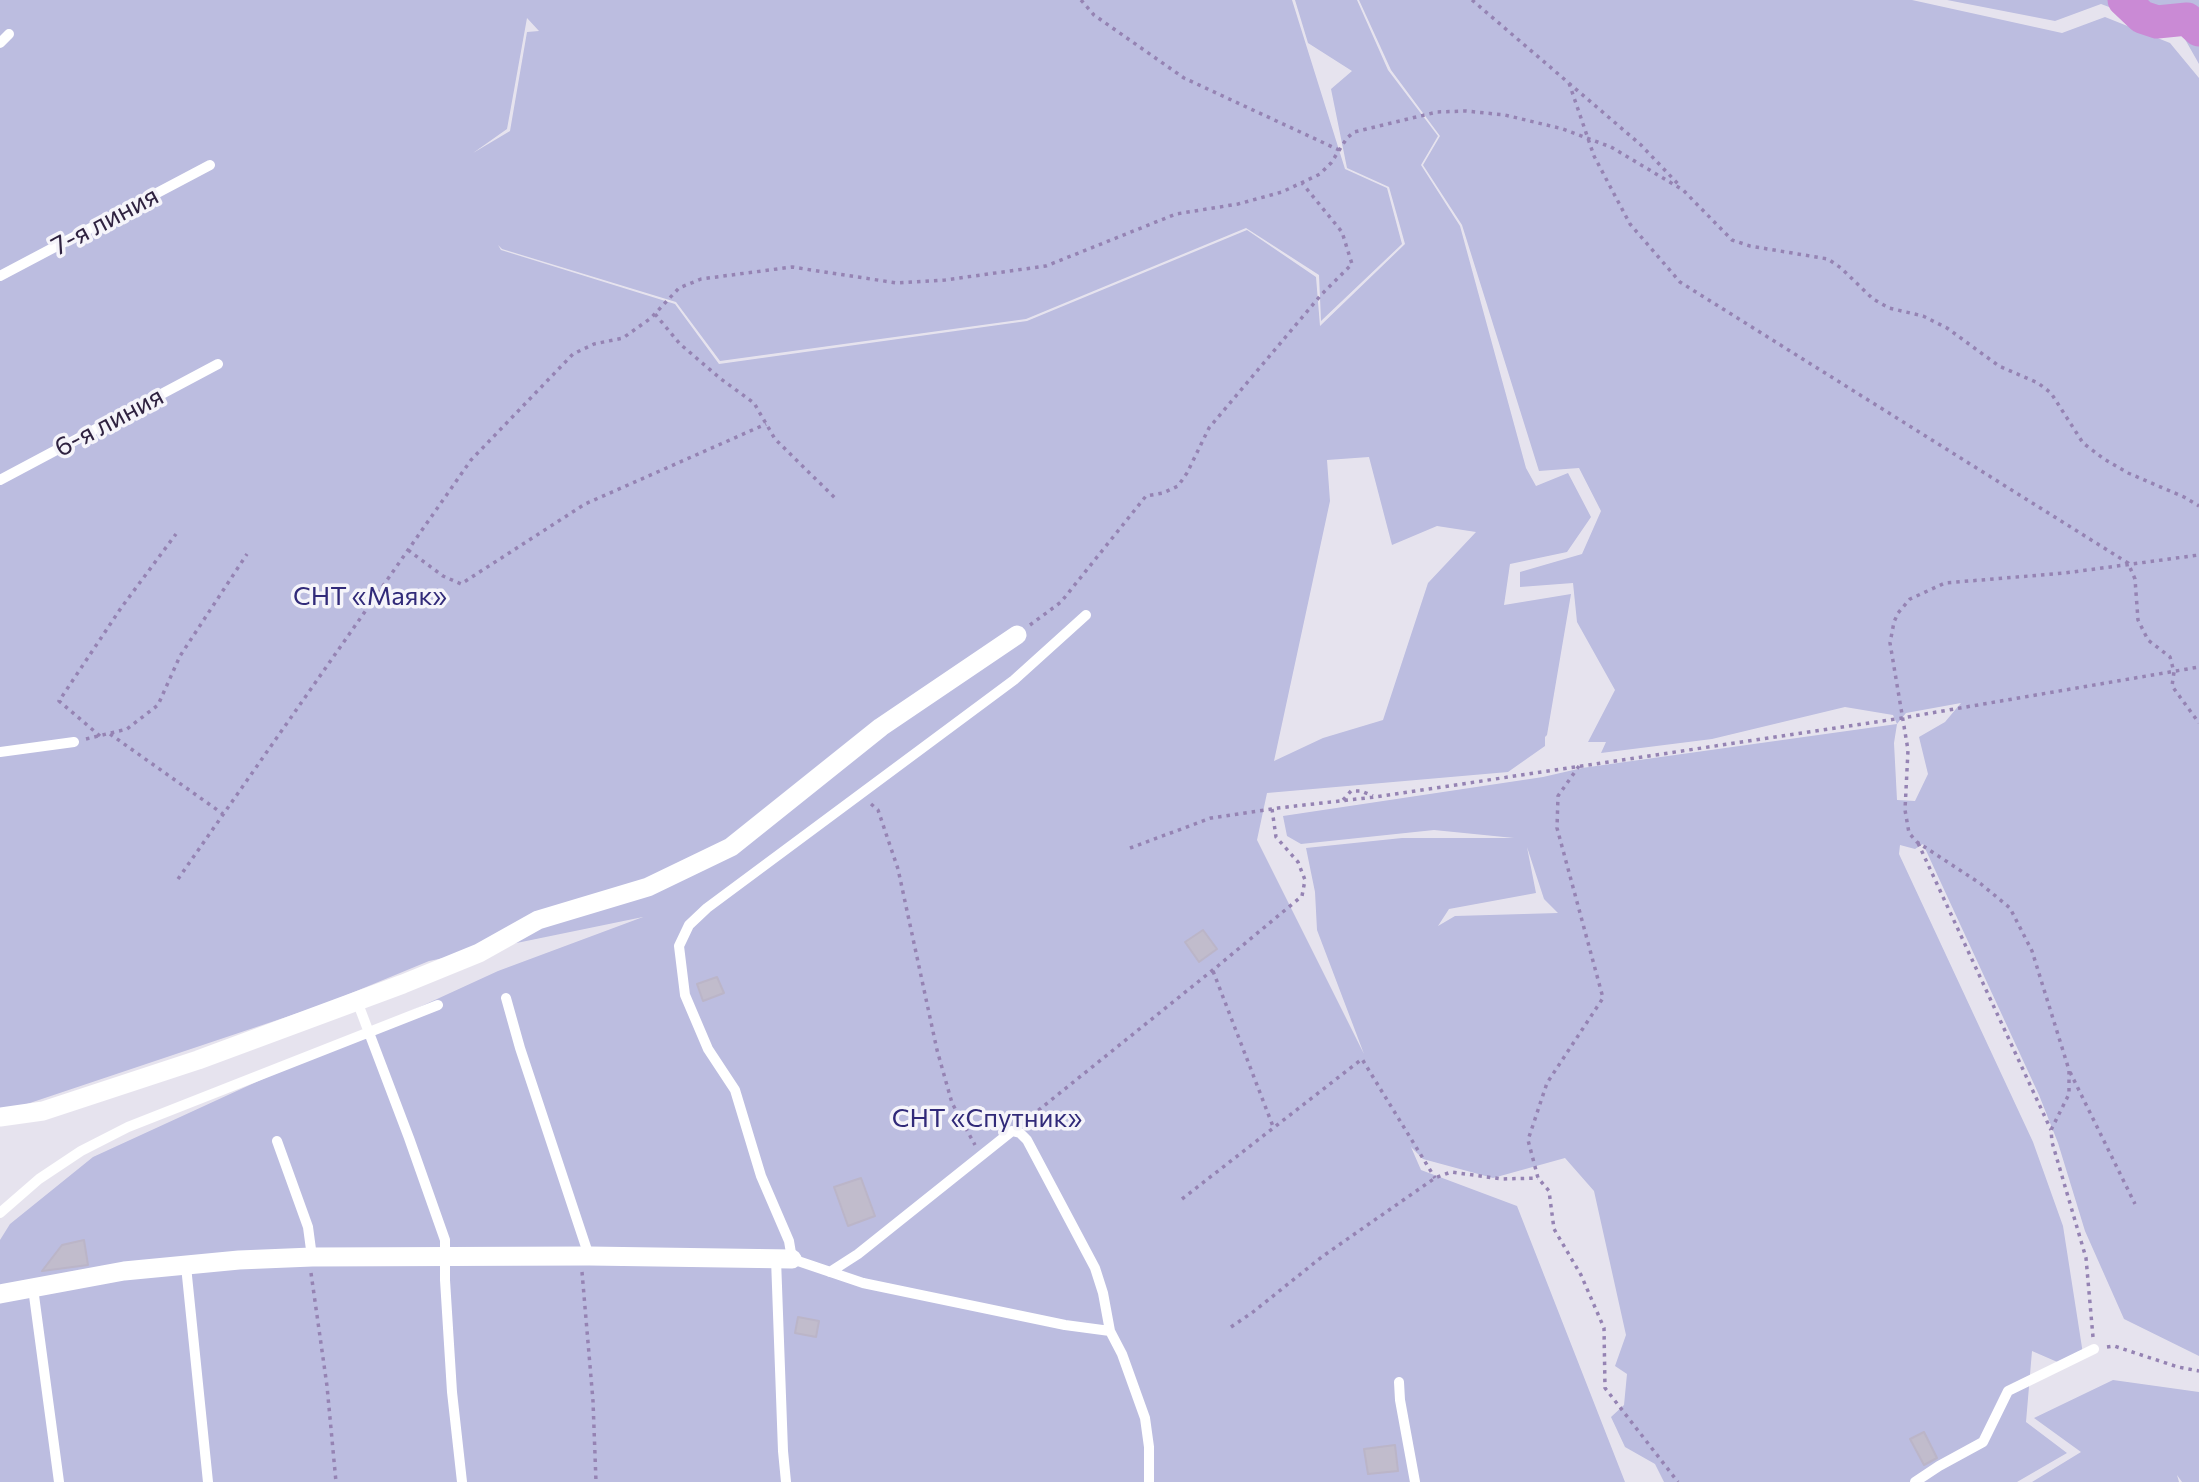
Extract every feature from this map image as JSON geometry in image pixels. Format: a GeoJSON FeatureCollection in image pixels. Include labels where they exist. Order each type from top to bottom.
{"type":"FeatureCollection","features":[{"type":"Feature","properties":{"kind":"street"},"geometry":{"type":"LineString","coordinates":[[0,1117],[15,1117],[56,1106],[198,1060],[479,953],[538,920],[648,887],[731,847],[881,727],[1017,635]]}},
{"type":"Feature","properties":{"kind":"street"},"geometry":{"type":"LineString","coordinates":[[0,1294],[124,1271],[239,1260],[446,1256],[784,1259]]}},
{"type":"Feature","properties":{"kind":"lane"},"geometry":{"type":"LineString","coordinates":[[0,43],[9,34]]}},
{"type":"Feature","properties":{"kind":"lane","name":"7-я линия"},"geometry":{"type":"LineString","coordinates":[[0,276],[210,165]]}},
{"type":"Feature","properties":{"kind":"lane","name":"6-я линия"},"geometry":{"type":"LineString","coordinates":[[0,480],[218,364]]}},
{"type":"Feature","properties":{"kind":"lane"},"geometry":{"type":"LineString","coordinates":[[786,1482],[783,1451],[784,1259],[789,1241],[761,1176],[735,1090],[708,1049],[685,995],[679,946],[689,925],[707,908],[1014,680],[1086,615]]}},
{"type":"Feature","properties":{"kind":"lane"},"geometry":{"type":"LineString","coordinates":[[0,752],[74,742]]}},
{"type":"Feature","properties":{"kind":"lane"},"geometry":{"type":"LineString","coordinates":[[506,998],[585,1256]]}},
{"type":"Feature","properties":{"kind":"lane"},"geometry":{"type":"LineString","coordinates":[[356,1001],[445,1240],[452,1391],[462,1482]]}},
{"type":"Feature","properties":{"kind":"lane"},"geometry":{"type":"LineString","coordinates":[[0,1213],[39,1180],[81,1151],[128,1127],[439,1004]]}},
{"type":"Feature","properties":{"kind":"lane"},"geometry":{"type":"LineString","coordinates":[[830,1272],[858,1254],[1012,1131],[1020,1133],[1027,1140],[1095,1268],[1110,1331],[1122,1354],[1145,1418],[1149,1447],[1149,1482]]}},
{"type":"Feature","properties":{"kind":"lane"},"geometry":{"type":"LineString","coordinates":[[277,1142],[308,1227],[309,1257]]}},
{"type":"Feature","properties":{"kind":"lane"},"geometry":{"type":"LineString","coordinates":[[784,1259],[863,1283],[1051,1322],[1110,1331]]}},
{"type":"Feature","properties":{"kind":"lane"},"geometry":{"type":"LineString","coordinates":[[186,1266],[208,1482]]}},
{"type":"Feature","properties":{"kind":"lane"},"geometry":{"type":"LineString","coordinates":[[33,1288],[59,1482]]}},
{"type":"Feature","properties":{"kind":"lane"},"geometry":{"type":"LineString","coordinates":[[1915,1482],[1983,1442],[2008,1391],[2094,1349]]}},
{"type":"Feature","properties":{"kind":"lane"},"geometry":{"type":"LineString","coordinates":[[1399,1382],[1415,1482]]}},
{"type":"Feature","properties":{"kind":"path"},"geometry":{"type":"LineString","coordinates":[[1081,0],[1094,15],[1184,78],[1339,150]]}},
{"type":"Feature","properties":{"kind":"path"},"geometry":{"type":"LineString","coordinates":[[1472,0],[1641,145],[1732,240],[1750,246],[1828,259],[1873,299],[1889,308],[1923,316],[1947,328],[1999,366],[2038,383],[2051,393],[2083,443],[2104,459],[2199,506]]}},
{"type":"Feature","properties":{"kind":"path"},"geometry":{"type":"LineString","coordinates":[[1569,83],[1594,156],[1630,224],[1680,282],[2128,563],[2135,579],[2138,620],[2148,640],[2170,657],[2174,672],[2172,686],[2199,723]]}},
{"type":"Feature","properties":{"kind":"path"},"geometry":{"type":"LineString","coordinates":[[178,879],[471,460],[573,354],[594,344],[623,338],[655,314],[679,288],[701,279],[792,267],[897,283],[945,280],[1046,266],[1175,214],[1238,204],[1282,192],[1320,174],[1354,132],[1437,112],[1466,111],[1506,115],[1563,129],[1611,146],[1684,190]]}},
{"type":"Feature","properties":{"kind":"path"},"geometry":{"type":"LineString","coordinates":[[1017,635],[1061,602],[1146,496],[1163,493],[1178,486],[1209,428],[1321,295],[1352,264],[1342,232],[1302,183]]}},
{"type":"Feature","properties":{"kind":"path"},"geometry":{"type":"LineString","coordinates":[[655,314],[680,344],[754,403],[775,439],[835,498]]}},
{"type":"Feature","properties":{"kind":"path"},"geometry":{"type":"LineString","coordinates":[[408,550],[443,576],[461,584],[585,504],[766,424]]}},
{"type":"Feature","properties":{"kind":"path"},"geometry":{"type":"LineString","coordinates":[[100,736],[59,701],[121,608],[176,534]]}},
{"type":"Feature","properties":{"kind":"path"},"geometry":{"type":"LineString","coordinates":[[74,742],[127,729],[158,705],[180,656],[247,554]]}},
{"type":"Feature","properties":{"kind":"path"},"geometry":{"type":"LineString","coordinates":[[2135,1204],[2069,1070],[2032,951],[2010,908],[1981,884],[1917,842],[1909,833],[1905,810],[1908,750],[1890,643],[1898,613],[1910,599],[1945,583],[2065,573],[2199,555]]}},
{"type":"Feature","properties":{"kind":"path"},"geometry":{"type":"LineString","coordinates":[[1130,848],[1212,818],[1375,797],[1902,718],[2199,667]]}},
{"type":"Feature","properties":{"kind":"path"},"geometry":{"type":"LineString","coordinates":[[110,734],[223,814]]}},
{"type":"Feature","properties":{"kind":"path"},"geometry":{"type":"LineString","coordinates":[[1579,766],[1558,796],[1558,828],[1603,998],[1547,1083],[1528,1140],[1538,1178],[1549,1191],[1554,1229],[1581,1275],[1604,1328],[1605,1388],[1678,1482]]}},
{"type":"Feature","properties":{"kind":"path"},"geometry":{"type":"LineString","coordinates":[[1342,801],[1351,791],[1362,791],[1375,797]]}},
{"type":"Feature","properties":{"kind":"path"},"geometry":{"type":"LineString","coordinates":[[862,795],[878,810],[894,858],[937,1050],[952,1103],[981,1156]]}},
{"type":"Feature","properties":{"kind":"path"},"geometry":{"type":"LineString","coordinates":[[1012,1131],[1302,896],[1305,880],[1298,862],[1276,838],[1272,809]]}},
{"type":"Feature","properties":{"kind":"path"},"geometry":{"type":"LineString","coordinates":[[1917,842],[2051,1130],[2055,1153],[2086,1258],[2094,1349],[2114,1346],[2199,1371]]}},
{"type":"Feature","properties":{"kind":"path"},"geometry":{"type":"LineString","coordinates":[[1213,970],[1274,1129]]}},
{"type":"Feature","properties":{"kind":"path"},"geometry":{"type":"LineString","coordinates":[[1182,1199],[1363,1059],[1435,1178]]}},
{"type":"Feature","properties":{"kind":"path"},"geometry":{"type":"LineString","coordinates":[[2051,1130],[2069,1094],[2069,1070]]}},
{"type":"Feature","properties":{"kind":"path"},"geometry":{"type":"LineString","coordinates":[[1231,1327],[1323,1256],[1435,1178],[1451,1172],[1502,1179],[1538,1178]]}},
{"type":"Feature","properties":{"kind":"path"},"geometry":{"type":"LineString","coordinates":[[585,1256],[596,1482]]}},
{"type":"Feature","properties":{"kind":"path"},"geometry":{"type":"LineString","coordinates":[[309,1257],[316,1295],[336,1482]]}},
{"type":"Feature","properties":{"kind":"green space"},"geometry":{"type":"Polygon","coordinates":[[[0,0],[1292,0],[1345,169],[1387,188],[1402,244],[1321,321],[1319,275],[1246,228],[1026,319],[720,361],[676,302],[502,249],[498,245],[501,250],[675,304],[719,364],[1027,321],[1247,230],[1316,277],[1320,326],[1405,244],[1389,187],[1347,168],[1331,89],[1352,71],[1308,43],[1295,0],[1357,0],[1388,70],[1438,136],[1421,165],[1460,226],[1526,468],[1536,486],[1568,473],[1591,517],[1567,552],[1510,564],[1504,605],[1571,594],[1545,746],[1508,772],[1267,793],[1257,840],[1364,1054],[1317,930],[1315,892],[1306,848],[1402,838],[1514,838],[1434,830],[1301,844],[1287,836],[1283,816],[1543,777],[1582,768],[1897,724],[1893,715],[1845,707],[1712,739],[1601,753],[1606,742],[1588,742],[1615,690],[1577,622],[1573,583],[1520,587],[1520,572],[1582,554],[1601,511],[1579,468],[1539,471],[1462,225],[1423,165],[1440,136],[1391,70],[1359,0],[1912,0],[2062,33],[2105,17],[2170,43],[2199,78],[2199,1356],[2124,1319],[2085,1231],[2058,1143],[2039,1095],[1923,844],[1915,849],[1900,845],[1899,854],[2033,1142],[2063,1226],[2083,1354],[2062,1364],[2032,1351],[2026,1422],[2067,1453],[2017,1482],[1664,1482],[1655,1464],[1625,1447],[1611,1417],[1624,1405],[1627,1374],[1615,1366],[1626,1335],[1594,1191],[1565,1158],[1493,1178],[1423,1159],[1411,1147],[1421,1170],[1517,1206],[1625,1482],[0,1482],[0,1240],[10,1224],[93,1157],[498,971],[643,917],[429,961],[325,1004],[12,1109],[0,1116],[0,0]],[[527,18],[507,129],[473,153],[510,131],[527,32],[539,31],[527,18]],[[1369,457],[1327,460],[1330,501],[1274,761],[1323,738],[1383,720],[1428,583],[1476,532],[1437,526],[1392,545],[1369,457]],[[1961,703],[1906,713],[1897,724],[1894,743],[1897,800],[1915,801],[1928,774],[1919,737],[1945,722],[1961,703]],[[1527,847],[1536,893],[1449,909],[1438,926],[1455,916],[1558,913],[1544,899],[1527,847]]]}},
{"type":"Feature","properties":{"kind":"green space"},"geometry":{"type":"Polygon","coordinates":[[[1947,0],[2199,0],[2199,64],[2182,34],[2101,4],[2055,21],[1947,0]]]}},
{"type":"Feature","properties":{"kind":"green space"},"geometry":{"type":"Polygon","coordinates":[[[2113,1380],[2199,1392],[2199,1482],[2182,1482],[2177,1475],[2179,1482],[2032,1482],[2081,1452],[2034,1418],[2113,1380]]]}},
{"type":"Feature","properties":{"kind":"building"},"geometry":{"type":"Polygon","coordinates":[[[1203,930],[1217,949],[1199,962],[1185,942],[1203,930]]]}},
{"type":"Feature","properties":{"kind":"building"},"geometry":{"type":"Polygon","coordinates":[[[717,977],[724,993],[703,1001],[697,984],[717,977]]]}},
{"type":"Feature","properties":{"kind":"building"},"geometry":{"type":"Polygon","coordinates":[[[861,1178],[875,1216],[848,1226],[834,1187],[861,1178]]]}},
{"type":"Feature","properties":{"kind":"building"},"geometry":{"type":"Polygon","coordinates":[[[84,1240],[88,1265],[42,1271],[62,1245],[84,1240]]]}},
{"type":"Feature","properties":{"kind":"building"},"geometry":{"type":"Polygon","coordinates":[[[798,1317],[819,1321],[816,1337],[795,1333],[798,1317]]]}},
{"type":"Feature","properties":{"kind":"building"},"geometry":{"type":"Polygon","coordinates":[[[1924,1432],[1937,1458],[1924,1465],[1910,1439],[1924,1432]]]}},
{"type":"Feature","properties":{"kind":"building"},"geometry":{"type":"Polygon","coordinates":[[[1395,1445],[1398,1471],[1368,1474],[1364,1449],[1395,1445]]]}},
{"type":"Feature","properties":{"kind":"waterway"},"geometry":{"type":"LineString","coordinates":[[2124,0],[2142,17],[2157,22],[2187,19],[2199,30]]}},
{"type":"Feature","properties":{"kind":"park label","name":"СНТ «Маяк»"},"geometry":{"type":"Point","coordinates":[370,596]}},
{"type":"Feature","properties":{"kind":"park label","name":"СНТ «Спутник»"},"geometry":{"type":"Point","coordinates":[987,1118]}}]}
